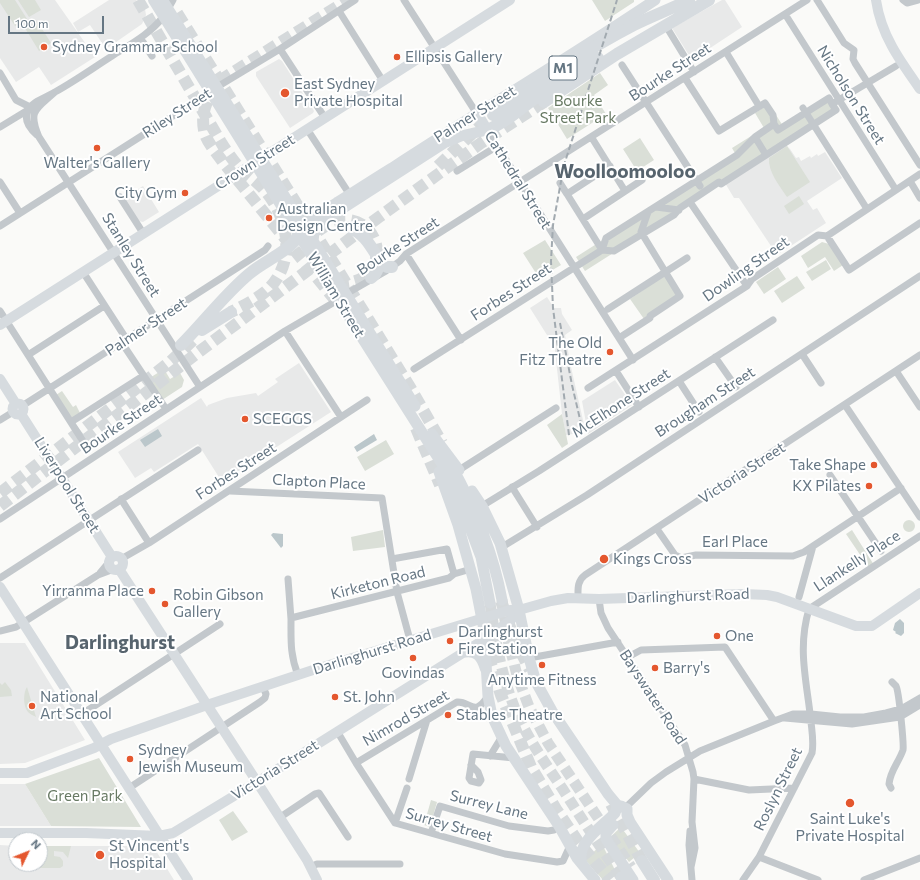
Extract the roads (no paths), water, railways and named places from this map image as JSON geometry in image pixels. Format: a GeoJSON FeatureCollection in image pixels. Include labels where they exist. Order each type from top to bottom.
{"type":"FeatureCollection","features":[{"type":"Feature","properties":{"kind":"highway","name":"M1"},"geometry":{"type":"LineString","coordinates":[[493,116],[517,97],[593,48],[635,25],[689,0]]}},
{"type":"Feature","properties":{"kind":"highway","name":"M1"},"geometry":{"type":"LineString","coordinates":[[544,102],[627,48],[709,0]]}},
{"type":"Feature","properties":{"kind":"highway"},"geometry":{"type":"LineString","coordinates":[[487,130],[514,114],[573,72],[611,52],[627,48]]}},
{"type":"Feature","properties":{"kind":"highway"},"geometry":{"type":"LineString","coordinates":[[348,227],[364,237],[384,266],[396,264]]}},
{"type":"Feature","properties":{"kind":"highway"},"geometry":{"type":"LineString","coordinates":[[232,312],[215,321],[183,343],[244,278],[291,245],[302,232]]}},
{"type":"Feature","properties":{"kind":"highway"},"geometry":{"type":"LineString","coordinates":[[371,278],[376,275],[378,268],[375,253]]}},
{"type":"Feature","properties":{"kind":"highway"},"geometry":{"type":"LineString","coordinates":[[642,861],[654,880]]}},
{"type":"Feature","properties":{"kind":"main road","name":"Palmer Street"},"geometry":{"type":"LineString","coordinates":[[302,232],[320,214],[446,132],[477,114],[655,0]]}},
{"type":"Feature","properties":{"kind":"main road","name":"Cathedral Street"},"geometry":{"type":"LineString","coordinates":[[477,114],[487,130]]}},
{"type":"Feature","properties":{"kind":"main road","name":"Palmer Street"},"geometry":{"type":"LineString","coordinates":[[313,242],[313,233],[316,229],[329,217],[347,205],[375,189],[444,143],[461,136],[487,130]]}},
{"type":"Feature","properties":{"kind":"main road","name":"William Street"},"geometry":{"type":"LineString","coordinates":[[302,232],[313,242],[342,297],[354,325],[444,467],[464,512],[480,557],[490,603]]}},
{"type":"Feature","properties":{"kind":"main road","name":"William Street"},"geometry":{"type":"LineString","coordinates":[[302,232],[342,297],[431,433],[463,486],[478,518],[492,556],[502,600]]}},
{"type":"Feature","properties":{"kind":"main road"},"geometry":{"type":"LineString","coordinates":[[418,425],[444,484],[471,569],[483,622],[488,696],[492,716],[501,738],[576,850],[583,867],[595,880]]}},
{"type":"Feature","properties":{"kind":"main road"},"geometry":{"type":"LineString","coordinates":[[431,433],[459,470],[482,506],[498,536],[529,658],[536,682],[546,702],[620,814],[630,822],[668,880]]}},
{"type":"Feature","properties":{"kind":"main road"},"geometry":{"type":"LineString","coordinates":[[576,850],[583,846],[620,814]]}},
{"type":"Feature","properties":{"kind":"main road"},"geometry":{"type":"LineString","coordinates":[[576,850],[589,848],[620,814]]}},
{"type":"Feature","properties":{"kind":"main road"},"geometry":{"type":"LineString","coordinates":[[620,814],[606,833],[606,839],[633,880]]}},
{"type":"Feature","properties":{"kind":"main road"},"geometry":{"type":"LineString","coordinates":[[631,867],[642,880]]}},
{"type":"Feature","properties":{"kind":"street","name":"William Street"},"geometry":{"type":"LineString","coordinates":[[153,0],[167,6],[213,90],[302,232]]}},
{"type":"Feature","properties":{"kind":"street","name":"Riley Street"},"geometry":{"type":"LineString","coordinates":[[0,226],[355,0]]}},
{"type":"Feature","properties":{"kind":"street","name":"Cathedral Street"},"geometry":{"type":"LineString","coordinates":[[404,0],[477,114]]}},
{"type":"Feature","properties":{"kind":"street","name":"Crown Street"},"geometry":{"type":"LineString","coordinates":[[3,323],[510,0]]}},
{"type":"Feature","properties":{"kind":"street","name":"Bourke Street"},"geometry":{"type":"LineString","coordinates":[[0,519],[285,331],[371,278],[381,274],[396,264],[406,254],[592,138],[807,0]]}},
{"type":"Feature","properties":{"kind":"street"},"geometry":{"type":"LineString","coordinates":[[817,0],[844,43],[854,50],[853,59],[920,165]]}},
{"type":"Feature","properties":{"kind":"street"},"geometry":{"type":"LineString","coordinates":[[876,0],[881,23],[887,39],[901,63],[920,89]]}},
{"type":"Feature","properties":{"kind":"street"},"geometry":{"type":"LineString","coordinates":[[903,0],[907,3],[918,0]]}},
{"type":"Feature","properties":{"kind":"street"},"geometry":{"type":"LineString","coordinates":[[0,127],[31,110],[37,101],[54,93],[133,42],[154,26],[167,6]]}},
{"type":"Feature","properties":{"kind":"street"},"geometry":{"type":"LineString","coordinates":[[338,11],[383,80]]}},
{"type":"Feature","properties":{"kind":"street","name":"Nicholson Street"},"geometry":{"type":"LineString","coordinates":[[785,14],[836,102],[896,190]]}},
{"type":"Feature","properties":{"kind":"street"},"geometry":{"type":"LineString","coordinates":[[669,31],[694,72]]}},
{"type":"Feature","properties":{"kind":"street"},"geometry":{"type":"LineString","coordinates":[[143,42],[152,56]]}},
{"type":"Feature","properties":{"kind":"street"},"geometry":{"type":"LineString","coordinates":[[280,49],[325,118]]}},
{"type":"Feature","properties":{"kind":"street"},"geometry":{"type":"LineString","coordinates":[[726,52],[759,106]]}},
{"type":"Feature","properties":{"kind":"street"},"geometry":{"type":"LineString","coordinates":[[622,64],[698,183]]}},
{"type":"Feature","properties":{"kind":"street"},"geometry":{"type":"LineString","coordinates":[[836,102],[896,66]]}},
{"type":"Feature","properties":{"kind":"street"},"geometry":{"type":"LineString","coordinates":[[0,74],[16,100],[31,110]]}},
{"type":"Feature","properties":{"kind":"street"},"geometry":{"type":"LineString","coordinates":[[685,78],[719,131],[765,103],[773,115],[776,127],[786,142]]}},
{"type":"Feature","properties":{"kind":"street","name":"Forbes Street"},"geometry":{"type":"LineString","coordinates":[[414,369],[602,250],[614,251],[674,215],[678,210],[719,182],[721,184],[786,142],[815,126],[836,110],[836,102],[828,98],[755,137],[737,155],[698,183],[686,187],[606,238],[602,250]]}},
{"type":"Feature","properties":{"kind":"street","name":"Stanley Street"},"geometry":{"type":"LineString","coordinates":[[31,110],[26,118],[27,122],[39,137],[200,387]]}},
{"type":"Feature","properties":{"kind":"street"},"geometry":{"type":"LineString","coordinates":[[804,110],[867,209]]}},
{"type":"Feature","properties":{"kind":"street"},"geometry":{"type":"LineString","coordinates":[[307,129],[350,195]]}},
{"type":"Feature","properties":{"kind":"street","name":"Cathedral Street"},"geometry":{"type":"LineString","coordinates":[[487,130],[633,360]]}},
{"type":"Feature","properties":{"kind":"street"},"geometry":{"type":"LineString","coordinates":[[755,137],[766,155]]}},
{"type":"Feature","properties":{"kind":"street"},"geometry":{"type":"LineString","coordinates":[[592,138],[626,191]]}},
{"type":"Feature","properties":{"kind":"street"},"geometry":{"type":"LineString","coordinates":[[457,172],[491,150]]}},
{"type":"Feature","properties":{"kind":"street"},"geometry":{"type":"LineString","coordinates":[[567,194],[610,166]]}},
{"type":"Feature","properties":{"kind":"street","name":"Dowling Street"},"geometry":{"type":"LineString","coordinates":[[588,388],[746,286],[752,279],[818,235],[827,236],[920,174]]}},
{"type":"Feature","properties":{"kind":"street"},"geometry":{"type":"LineString","coordinates":[[583,219],[642,180]]}},
{"type":"Feature","properties":{"kind":"street"},"geometry":{"type":"LineString","coordinates":[[910,181],[920,198]]}},
{"type":"Feature","properties":{"kind":"street"},"geometry":{"type":"LineString","coordinates":[[0,182],[20,213]]}},
{"type":"Feature","properties":{"kind":"street"},"geometry":{"type":"LineString","coordinates":[[560,183],[602,250]]}},
{"type":"Feature","properties":{"kind":"street"},"geometry":{"type":"LineString","coordinates":[[686,187],[716,240],[746,286]]}},
{"type":"Feature","properties":{"kind":"street"},"geometry":{"type":"LineString","coordinates":[[120,197],[143,233]]}},
{"type":"Feature","properties":{"kind":"street"},"geometry":{"type":"LineString","coordinates":[[656,207],[678,210]]}},
{"type":"Feature","properties":{"kind":"street"},"geometry":{"type":"LineString","coordinates":[[619,338],[680,296],[642,233],[648,212]]}},
{"type":"Feature","properties":{"kind":"street"},"geometry":{"type":"LineString","coordinates":[[827,236],[849,270],[920,223]]}},
{"type":"Feature","properties":{"kind":"street","name":"Palmer Street"},"geometry":{"type":"LineString","coordinates":[[0,420],[157,321],[265,250],[268,246]]}},
{"type":"Feature","properties":{"kind":"street"},"geometry":{"type":"LineString","coordinates":[[406,254],[461,340]]}},
{"type":"Feature","properties":{"kind":"street"},"geometry":{"type":"LineString","coordinates":[[608,309],[687,258]]}},
{"type":"Feature","properties":{"kind":"street"},"geometry":{"type":"LineString","coordinates":[[83,272],[125,341],[143,376],[166,409]]}},
{"type":"Feature","properties":{"kind":"street","name":"Brougham Street"},"geometry":{"type":"LineString","coordinates":[[502,547],[537,527],[920,276]]}},
{"type":"Feature","properties":{"kind":"street"},"geometry":{"type":"LineString","coordinates":[[28,355],[104,306]]}},
{"type":"Feature","properties":{"kind":"street"},"geometry":{"type":"LineString","coordinates":[[0,311],[3,323],[28,355],[86,446]]}},
{"type":"Feature","properties":{"kind":"street","name":"McElhone Street"},"geometry":{"type":"LineString","coordinates":[[482,506],[773,320]]}},
{"type":"Feature","properties":{"kind":"street"},"geometry":{"type":"LineString","coordinates":[[285,331],[341,417]]}},
{"type":"Feature","properties":{"kind":"street"},"geometry":{"type":"LineString","coordinates":[[802,354],[821,383]]}},
{"type":"Feature","properties":{"kind":"street","name":"Victoria Street"},"geometry":{"type":"LineString","coordinates":[[578,598],[578,584],[582,577],[920,356]]}},
{"type":"Feature","properties":{"kind":"street"},"geometry":{"type":"LineString","coordinates":[[716,357],[736,387]]}},
{"type":"Feature","properties":{"kind":"street"},"geometry":{"type":"LineString","coordinates":[[616,371],[639,407]]}},
{"type":"Feature","properties":{"kind":"street"},"geometry":{"type":"LineString","coordinates":[[896,371],[920,407]]}},
{"type":"Feature","properties":{"kind":"street"},"geometry":{"type":"LineString","coordinates":[[71,422],[143,376]]}},
{"type":"Feature","properties":{"kind":"street","name":"Liverpool Street"},"geometry":{"type":"LineString","coordinates":[[0,379],[115,563],[257,782],[317,880]]}},
{"type":"Feature","properties":{"kind":"street"},"geometry":{"type":"LineString","coordinates":[[678,381],[699,412]]}},
{"type":"Feature","properties":{"kind":"street","name":"Forbes Street"},"geometry":{"type":"LineString","coordinates":[[0,631],[11,629],[23,623],[230,491],[365,401]]}},
{"type":"Feature","properties":{"kind":"street"},"geometry":{"type":"LineString","coordinates":[[846,404],[920,517]]}},
{"type":"Feature","properties":{"kind":"street"},"geometry":{"type":"LineString","coordinates":[[459,470],[556,408]]}},
{"type":"Feature","properties":{"kind":"street"},"geometry":{"type":"LineString","coordinates":[[0,578],[198,450]]}},
{"type":"Feature","properties":{"kind":"street"},"geometry":{"type":"LineString","coordinates":[[830,475],[881,551]]}},
{"type":"Feature","properties":{"kind":"street"},"geometry":{"type":"LineString","coordinates":[[512,488],[537,527]]}},
{"type":"Feature","properties":{"kind":"street"},"geometry":{"type":"LineString","coordinates":[[798,597],[813,546],[901,488]]}},
{"type":"Feature","properties":{"kind":"street","name":"Clapton Place"},"geometry":{"type":"LineString","coordinates":[[230,491],[382,498],[392,559]]}},
{"type":"Feature","properties":{"kind":"street"},"geometry":{"type":"LineString","coordinates":[[121,499],[149,543]]}},
{"type":"Feature","properties":{"kind":"street","name":"Earl Place"},"geometry":{"type":"LineString","coordinates":[[657,529],[675,555],[681,558],[696,555],[789,556],[798,555],[813,546]]}},
{"type":"Feature","properties":{"kind":"street","name":"Llankelly Place"},"geometry":{"type":"LineString","coordinates":[[809,609],[920,536]]}},
{"type":"Feature","properties":{"kind":"street"},"geometry":{"type":"LineString","coordinates":[[410,640],[397,592],[392,559],[447,549],[454,574]]}},
{"type":"Feature","properties":{"kind":"street","name":"Kirketon Road"},"geometry":{"type":"LineString","coordinates":[[291,618],[449,578],[454,574],[471,569]]}},
{"type":"Feature","properties":{"kind":"street"},"geometry":{"type":"LineString","coordinates":[[288,579],[292,660],[298,675]]}},
{"type":"Feature","properties":{"kind":"street"},"geometry":{"type":"LineString","coordinates":[[0,586],[188,880]]}},
{"type":"Feature","properties":{"kind":"street","name":"Darlinghurst Road"},"geometry":{"type":"LineString","coordinates":[[0,773],[26,773],[94,748],[111,739],[298,675],[410,640],[483,622],[510,610],[518,612],[559,599],[767,594],[856,626],[872,626],[920,593]]}},
{"type":"Feature","properties":{"kind":"street","name":"Bayswater Road"},"geometry":{"type":"LineString","coordinates":[[599,599],[603,616],[618,642],[685,745],[694,779],[692,822],[695,845],[691,867],[692,880]]}},
{"type":"Feature","properties":{"kind":"street","name":"Roslyn Street"},"geometry":{"type":"LineString","coordinates":[[743,880],[759,856],[812,752],[814,745],[802,653],[805,622],[809,609]]}},
{"type":"Feature","properties":{"kind":"street","name":"Victoria Street"},"geometry":{"type":"LineString","coordinates":[[0,833],[86,833],[159,836],[173,833],[485,639],[518,612]]}},
{"type":"Feature","properties":{"kind":"street"},"geometry":{"type":"LineString","coordinates":[[82,714],[220,624]]}},
{"type":"Feature","properties":{"kind":"street"},"geometry":{"type":"LineString","coordinates":[[529,658],[618,642]]}},
{"type":"Feature","properties":{"kind":"street"},"geometry":{"type":"LineString","coordinates":[[628,657],[642,650],[725,647],[774,721]]}},
{"type":"Feature","properties":{"kind":"street"},"geometry":{"type":"LineString","coordinates":[[462,653],[470,652],[478,655],[482,659],[486,672]]}},
{"type":"Feature","properties":{"kind":"street"},"geometry":{"type":"LineString","coordinates":[[890,788],[889,784],[891,774],[903,748],[896,686],[892,682]]}},
{"type":"Feature","properties":{"kind":"street"},"geometry":{"type":"LineString","coordinates":[[129,788],[222,728],[265,698],[266,694],[263,687]]}},
{"type":"Feature","properties":{"kind":"street","name":"Nimrod Street"},"geometry":{"type":"LineString","coordinates":[[356,763],[457,702],[478,707],[483,704],[488,696]]}},
{"type":"Feature","properties":{"kind":"street"},"geometry":{"type":"LineString","coordinates":[[900,713],[920,698]]}},
{"type":"Feature","properties":{"kind":"street"},"geometry":{"type":"LineString","coordinates":[[620,814],[651,783],[700,751],[793,714],[811,717],[854,718],[886,713],[900,713],[920,705]]}},
{"type":"Feature","properties":{"kind":"street"},"geometry":{"type":"LineString","coordinates":[[409,779],[427,720]]}},
{"type":"Feature","properties":{"kind":"street","name":"Surrey Street"},"geometry":{"type":"LineString","coordinates":[[337,731],[395,823],[505,854],[557,862],[563,860],[568,850],[576,850]]}},
{"type":"Feature","properties":{"kind":"street"},"geometry":{"type":"LineString","coordinates":[[490,756],[501,738]]}},
{"type":"Feature","properties":{"kind":"street"},"geometry":{"type":"LineString","coordinates":[[471,765],[473,754],[514,758]]}},
{"type":"Feature","properties":{"kind":"street"},"geometry":{"type":"LineString","coordinates":[[694,779],[749,790],[794,788]]}},
{"type":"Feature","properties":{"kind":"street"},"geometry":{"type":"LineString","coordinates":[[395,823],[407,788]]}},
{"type":"Feature","properties":{"kind":"street"},"geometry":{"type":"LineString","coordinates":[[279,818],[315,794],[319,793],[348,837]]}},
{"type":"Feature","properties":{"kind":"street","name":"Surrey Lane"},"geometry":{"type":"LineString","coordinates":[[432,833],[440,806],[509,826],[548,831],[554,830],[559,826]]}},
{"type":"Feature","properties":{"kind":"street"},"geometry":{"type":"LineString","coordinates":[[759,856],[818,880]]}},
{"type":"Feature","properties":{"kind":"street"},"geometry":{"type":"LineString","coordinates":[[864,880],[920,858]]}},
{"type":"Feature","properties":{"kind":"street"},"geometry":{"type":"LineString","coordinates":[[310,867],[317,864],[400,864]]}},
{"type":"Feature","properties":{"kind":"tunnel"},"geometry":{"type":"LineString","coordinates":[[138,0],[222,144],[238,166],[257,182],[267,193],[275,204],[285,230],[285,257],[282,270],[275,281],[265,292],[231,312]]}},
{"type":"Feature","properties":{"kind":"tunnel"},"geometry":{"type":"LineString","coordinates":[[336,301],[209,143],[204,130],[203,115],[210,95],[224,78],[348,0]]}},
{"type":"Feature","properties":{"kind":"tunnel"},"geometry":{"type":"LineString","coordinates":[[177,13],[338,270],[411,389],[442,443]]}},
{"type":"Feature","properties":{"kind":"tunnel"},"geometry":{"type":"LineString","coordinates":[[0,506],[196,354],[379,217],[481,143],[544,102]]}},
{"type":"Feature","properties":{"kind":"tunnel"},"geometry":{"type":"LineString","coordinates":[[438,166],[493,115]]}},
{"type":"Feature","properties":{"kind":"tunnel"},"geometry":{"type":"LineString","coordinates":[[318,231],[337,221],[352,221],[364,226],[373,236],[377,248],[376,261],[370,272],[358,280],[340,283]]}},
{"type":"Feature","properties":{"kind":"tunnel"},"geometry":{"type":"LineString","coordinates":[[0,493],[171,361],[193,340]]}},
{"type":"Feature","properties":{"kind":"tunnel"},"geometry":{"type":"LineString","coordinates":[[416,428],[440,485]]}},
{"type":"Feature","properties":{"kind":"tunnel"},"geometry":{"type":"LineString","coordinates":[[502,600],[508,640],[517,675],[529,707],[548,743],[631,867]]}},
{"type":"Feature","properties":{"kind":"tunnel"},"geometry":{"type":"LineString","coordinates":[[501,601],[513,636],[530,670]]}},
{"type":"Feature","properties":{"kind":"tunnel"},"geometry":{"type":"LineString","coordinates":[[490,603],[504,677],[522,724],[541,756],[621,877]]}},
{"type":"Feature","properties":{"kind":"tunnel"},"geometry":{"type":"LineString","coordinates":[[488,655],[501,695],[531,767],[556,809],[579,843],[610,880]]}},
{"type":"Feature","properties":{"kind":"tunnel"},"geometry":{"type":"LineString","coordinates":[[611,804],[642,861]]}},
{"type":"Feature","properties":{"kind":"railway"},"geometry":{"type":"LineString","coordinates":[[569,435],[553,308],[551,261],[553,225],[564,165],[617,0]]}},
{"type":"Feature","properties":{"kind":"railway"},"geometry":{"type":"LineString","coordinates":[[560,323],[583,432]]}},
{"type":"Feature","properties":{"kind":"place","name":"Sydney Grammar School"},"geometry":{"type":"Point","coordinates":[44,47]}},
{"type":"Feature","properties":{"kind":"place","name":"Ellipsis Gallery"},"geometry":{"type":"Point","coordinates":[397,57]}},
{"type":"Feature","properties":{"kind":"place","name":"East Sydney Private Hospital"},"geometry":{"type":"Point","coordinates":[285,93]}},
{"type":"Feature","properties":{"kind":"place","name":"Walter's Gallery"},"geometry":{"type":"Point","coordinates":[97,148]}},
{"type":"Feature","properties":{"kind":"place","name":"City Gym"},"geometry":{"type":"Point","coordinates":[185,193]}},
{"type":"Feature","properties":{"kind":"place","name":"Australian Design Centre"},"geometry":{"type":"Point","coordinates":[269,218]}},
{"type":"Feature","properties":{"kind":"place","name":"The Old Fitz Theatre"},"geometry":{"type":"Point","coordinates":[610,352]}},
{"type":"Feature","properties":{"kind":"place","name":"SCEGGS"},"geometry":{"type":"Point","coordinates":[245,419]}},
{"type":"Feature","properties":{"kind":"place","name":"Take Shape"},"geometry":{"type":"Point","coordinates":[874,465]}},
{"type":"Feature","properties":{"kind":"place","name":"KX Pilates"},"geometry":{"type":"Point","coordinates":[869,486]}},
{"type":"Feature","properties":{"kind":"place","name":"Kings Cross"},"geometry":{"type":"Point","coordinates":[604,559]}},
{"type":"Feature","properties":{"kind":"place","name":"Yirranma Place"},"geometry":{"type":"Point","coordinates":[152,591]}},
{"type":"Feature","properties":{"kind":"place","name":"Robin Gibson Gallery"},"geometry":{"type":"Point","coordinates":[165,604]}},
{"type":"Feature","properties":{"kind":"place","name":"One"},"geometry":{"type":"Point","coordinates":[717,636]}},
{"type":"Feature","properties":{"kind":"place","name":"Darlinghurst Fire Station"},"geometry":{"type":"Point","coordinates":[450,641]}},
{"type":"Feature","properties":{"kind":"place","name":"Govindas"},"geometry":{"type":"Point","coordinates":[413,658]}},
{"type":"Feature","properties":{"kind":"place","name":"Anytime Fitness"},"geometry":{"type":"Point","coordinates":[542,665]}},
{"type":"Feature","properties":{"kind":"place","name":"Barry's"},"geometry":{"type":"Point","coordinates":[655,668]}},
{"type":"Feature","properties":{"kind":"place","name":"St. John"},"geometry":{"type":"Point","coordinates":[335,697]}},
{"type":"Feature","properties":{"kind":"place","name":"National Art School"},"geometry":{"type":"Point","coordinates":[32,706]}},
{"type":"Feature","properties":{"kind":"place","name":"Stables Theatre"},"geometry":{"type":"Point","coordinates":[448,715]}},
{"type":"Feature","properties":{"kind":"place","name":"Sydney Jewish Museum"},"geometry":{"type":"Point","coordinates":[130,759]}},
{"type":"Feature","properties":{"kind":"place","name":"Saint Luke's Private Hospital"},"geometry":{"type":"Point","coordinates":[850,803]}},
{"type":"Feature","properties":{"kind":"place","name":"St Vincent's Hospital"},"geometry":{"type":"Point","coordinates":[100,855]}},
{"type":"Feature","properties":{"kind":"district","name":"Woolloomooloo"},"geometry":{"type":"Point","coordinates":[625,172]}},
{"type":"Feature","properties":{"kind":"district","name":"Darlinghurst"},"geometry":{"type":"Point","coordinates":[120,643]}},
{"type":"Feature","properties":{"kind":"park label","name":"Bourke Street Park"},"geometry":{"type":"Point","coordinates":[578,110]}},
{"type":"Feature","properties":{"kind":"park label","name":"Green Park"},"geometry":{"type":"Point","coordinates":[85,796]}}]}
